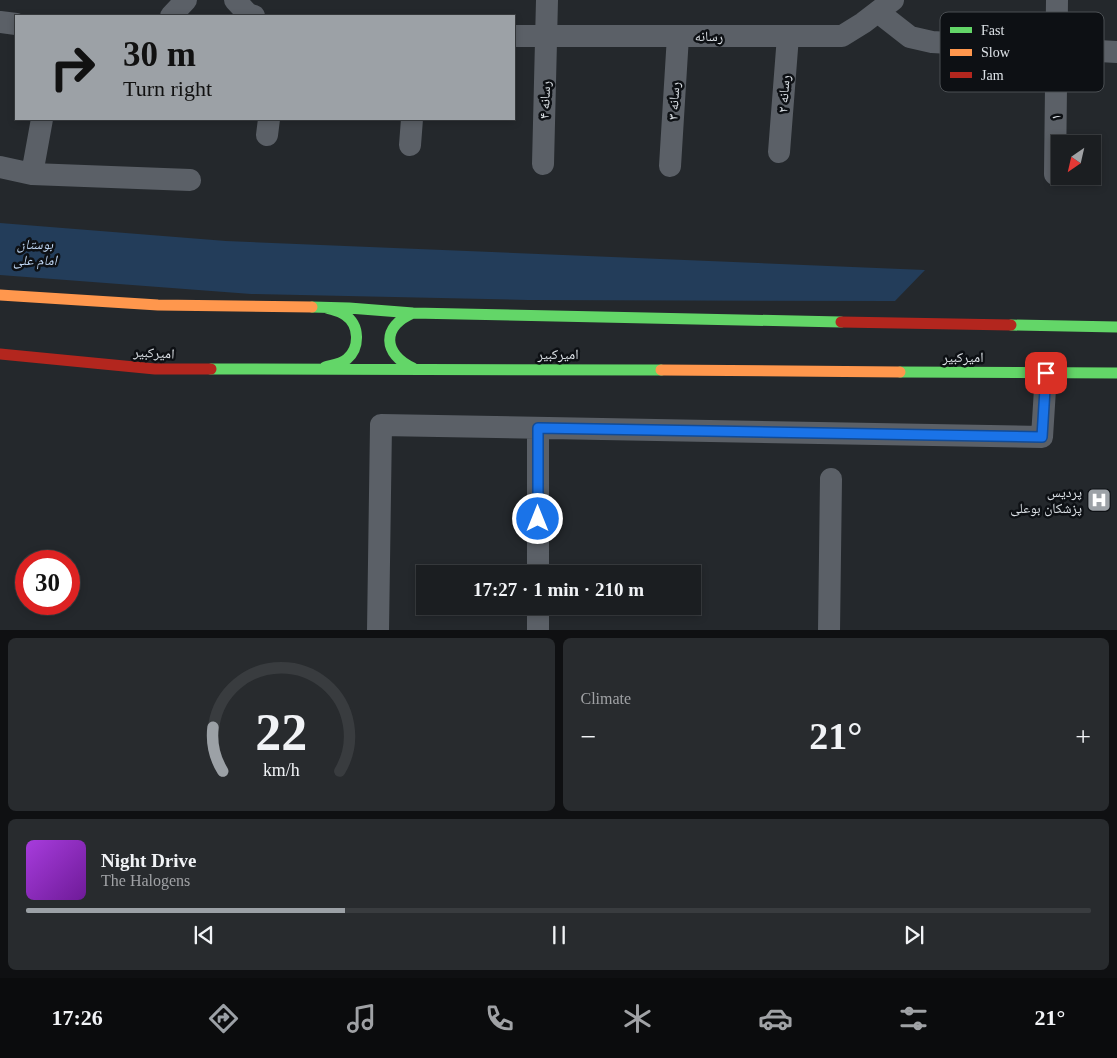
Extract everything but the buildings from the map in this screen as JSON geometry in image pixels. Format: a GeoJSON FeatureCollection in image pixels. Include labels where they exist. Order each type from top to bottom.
{"type":"FeatureCollection","features":[{"type":"Feature","properties":{"kind":"main road"},"geometry":{"type":"LineString","coordinates":[[0,295],[158,305],[327,308],[413,313],[1117,327]]}},
{"type":"Feature","properties":{"kind":"main road"},"geometry":{"type":"LineString","coordinates":[[321,368],[346,359],[353,352],[357,336],[351,319],[344,313],[327,308]]}},
{"type":"Feature","properties":{"kind":"main road"},"geometry":{"type":"LineString","coordinates":[[413,313],[405,315],[392,328],[390,345],[392,353],[398,360],[405,366],[414,368]]}},
{"type":"Feature","properties":{"kind":"main road","name":"امیرکبیر"},"geometry":{"type":"LineString","coordinates":[[0,354],[155,369],[414,368],[1117,373]]}},
{"type":"Feature","properties":{"kind":"street"},"geometry":{"type":"LineString","coordinates":[[172,15],[186,0]]}},
{"type":"Feature","properties":{"kind":"street"},"geometry":{"type":"LineString","coordinates":[[235,0],[251,15]]}},
{"type":"Feature","properties":{"kind":"street","name":"رسانه ۴"},"geometry":{"type":"LineString","coordinates":[[543,164],[547,0]]}},
{"type":"Feature","properties":{"kind":"street"},"geometry":{"type":"LineString","coordinates":[[886,6],[910,37],[940,42]]}},
{"type":"Feature","properties":{"kind":"street","name":"رسانه"},"geometry":{"type":"LineString","coordinates":[[515,36],[842,36],[863,24],[886,6]]}},
{"type":"Feature","properties":{"kind":"street"},"geometry":{"type":"LineString","coordinates":[[0,22],[15,24]]}},
{"type":"Feature","properties":{"kind":"street","name":"رسانه ۳"},"geometry":{"type":"LineString","coordinates":[[670,166],[678,36]]}},
{"type":"Feature","properties":{"kind":"street","name":"رسانه ۲"},"geometry":{"type":"LineString","coordinates":[[780,152],[788,36]]}},
{"type":"Feature","properties":{"kind":"street"},"geometry":{"type":"LineString","coordinates":[[1104,51],[1117,52]]}},
{"type":"Feature","properties":{"kind":"street","name":"۱"},"geometry":{"type":"LineString","coordinates":[[1056,135],[1057,92]]}},
{"type":"Feature","properties":{"kind":"street"},"geometry":{"type":"LineString","coordinates":[[32,174],[42,120]]}},
{"type":"Feature","properties":{"kind":"street"},"geometry":{"type":"LineString","coordinates":[[410,146],[412,120]]}},
{"type":"Feature","properties":{"kind":"street"},"geometry":{"type":"LineString","coordinates":[[0,167],[32,174],[190,180]]}},
{"type":"Feature","properties":{"kind":"street"},"geometry":{"type":"LineString","coordinates":[[378,630],[381,425],[1042,437],[1046,373]]}},
{"type":"Feature","properties":{"kind":"street"},"geometry":{"type":"LineString","coordinates":[[538,428],[538,565]]}},
{"type":"Feature","properties":{"kind":"street"},"geometry":{"type":"LineString","coordinates":[[829,630],[831,479]]}},
{"type":"Feature","properties":{"kind":"street"},"geometry":{"type":"LineString","coordinates":[[538,615],[538,630]]}},
{"type":"Feature","properties":{"kind":"green space","name":"بوستان امام علی"},"geometry":{"type":"Polygon","coordinates":[[[0,223],[226,241],[925,270],[895,301],[528,300],[251,294],[0,275],[0,223]]]}},
{"type":"Feature","properties":{"kind":"traffic: fast"},"geometry":{"type":"LineString","coordinates":[[312,307],[413,313],[841,322]]}},
{"type":"Feature","properties":{"kind":"traffic: fast"},"geometry":{"type":"LineString","coordinates":[[325,367],[347,359],[356,343],[356,330],[350,319],[341,312],[327,308]]}},
{"type":"Feature","properties":{"kind":"traffic: fast"},"geometry":{"type":"LineString","coordinates":[[413,313],[395,326],[390,340],[391,348],[396,355],[413,368]]}},
{"type":"Feature","properties":{"kind":"traffic: fast"},"geometry":{"type":"LineString","coordinates":[[1011,325],[1117,327]]}},
{"type":"Feature","properties":{"kind":"traffic: fast"},"geometry":{"type":"LineString","coordinates":[[211,369],[661,370]]}},
{"type":"Feature","properties":{"kind":"traffic: fast"},"geometry":{"type":"LineString","coordinates":[[900,372],[1117,373]]}},
{"type":"Feature","properties":{"kind":"traffic: slow"},"geometry":{"type":"LineString","coordinates":[[0,295],[158,305],[312,307]]}},
{"type":"Feature","properties":{"kind":"traffic: slow"},"geometry":{"type":"LineString","coordinates":[[661,370],[900,372]]}},
{"type":"Feature","properties":{"kind":"traffic: jam"},"geometry":{"type":"LineString","coordinates":[[841,322],[1011,325]]}},
{"type":"Feature","properties":{"kind":"traffic: jam"},"geometry":{"type":"LineString","coordinates":[[0,354],[155,369],[211,369]]}},
{"type":"Feature","properties":{"kind":"place","name":"پردیس پزشکان بوعلی"},"geometry":{"type":"Point","coordinates":[1099,500]}},
{"type":"Feature","properties":{"kind":"route"},"geometry":{"type":"LineString","coordinates":[[538,519],[538,428],[1042,437],[1046,373]]}}]}
